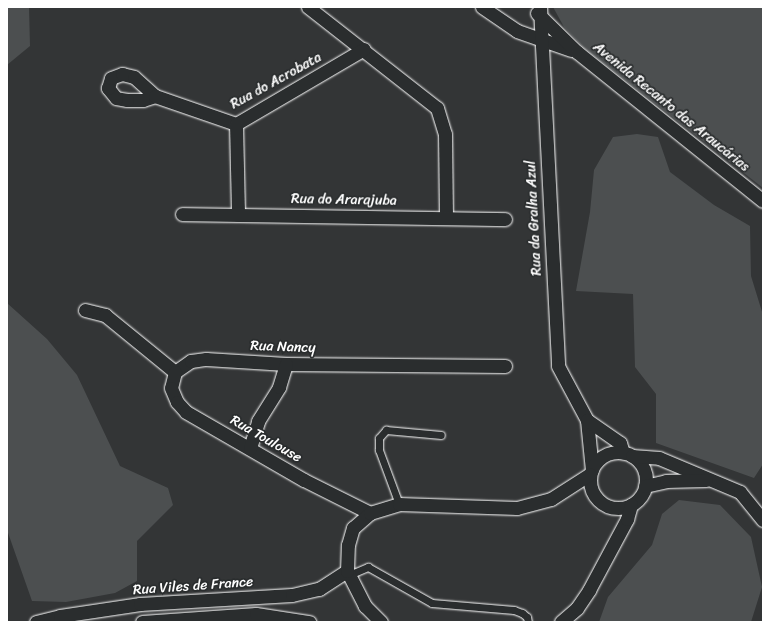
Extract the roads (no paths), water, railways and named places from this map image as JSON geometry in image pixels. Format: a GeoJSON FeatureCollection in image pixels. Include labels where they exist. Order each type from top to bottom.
{"type":"FeatureCollection","features":[{"type":"Feature","properties":{"kind":"street"},"geometry":{"type":"LineString","coordinates":[[308,7],[364,49],[437,108],[445,134],[446,218]]}},
{"type":"Feature","properties":{"kind":"street","name":"Avenida Recanto das Araucárias"},"geometry":{"type":"LineString","coordinates":[[482,7],[518,31],[577,52]]}},
{"type":"Feature","properties":{"kind":"street","name":"Avenida Recanto das Araucárias"},"geometry":{"type":"LineString","coordinates":[[532,7],[540,12],[577,52],[763,201]]}},
{"type":"Feature","properties":{"kind":"street","name":"Rua da Gralha Azul"},"geometry":{"type":"LineString","coordinates":[[540,12],[540,39],[558,366],[587,420],[588,453],[591,472]]}},
{"type":"Feature","properties":{"kind":"street","name":"Rua do Acrobata"},"geometry":{"type":"LineString","coordinates":[[155,96],[236,124],[364,49]]}},
{"type":"Feature","properties":{"kind":"street"},"geometry":{"type":"LineString","coordinates":[[236,124],[238,215]]}},
{"type":"Feature","properties":{"kind":"street","name":"Rua do Ararajuba"},"geometry":{"type":"LineString","coordinates":[[182,214],[505,219]]}},
{"type":"Feature","properties":{"kind":"street"},"geometry":{"type":"LineString","coordinates":[[85,310],[104,315],[174,372]]}},
{"type":"Feature","properties":{"kind":"street","name":"Rua Nancy"},"geometry":{"type":"LineString","coordinates":[[174,372],[191,361],[206,359],[286,364],[505,366]]}},
{"type":"Feature","properties":{"kind":"street"},"geometry":{"type":"LineString","coordinates":[[250,448],[258,421],[279,388],[286,364]]}},
{"type":"Feature","properties":{"kind":"street","name":"Rua Toulouse"},"geometry":{"type":"LineString","coordinates":[[174,372],[171,388],[177,402],[186,412],[304,480],[370,513]]}},
{"type":"Feature","properties":{"kind":"street","name":"Rua da Gralha Azul"},"geometry":{"type":"LineString","coordinates":[[587,420],[620,443],[628,455]]}},
{"type":"Feature","properties":{"kind":"street"},"geometry":{"type":"LineString","coordinates":[[381,622],[365,606],[348,573],[348,545],[353,528],[370,513],[399,504],[517,508],[551,499],[591,472],[604,456],[615,452],[628,455],[659,458],[740,492],[763,520]]}},
{"type":"Feature","properties":{"kind":"street"},"geometry":{"type":"LineString","coordinates":[[591,472],[590,486],[594,497],[603,505],[614,509],[631,505],[637,502],[645,486],[644,469],[628,455]]}},
{"type":"Feature","properties":{"kind":"street"},"geometry":{"type":"LineString","coordinates":[[645,486],[666,481],[712,480]]}},
{"type":"Feature","properties":{"kind":"street"},"geometry":{"type":"LineString","coordinates":[[561,622],[577,608],[593,584],[627,519],[631,505]]}},
{"type":"Feature","properties":{"kind":"street","name":"Rua Viles de France"},"geometry":{"type":"LineString","coordinates":[[36,622],[60,616],[140,604],[292,595],[319,589],[348,573]]}},
{"type":"Feature","properties":{"kind":"street"},"geometry":{"type":"LineString","coordinates":[[142,622],[256,614],[309,622]]}},
{"type":"Feature","properties":{"kind":"lane"},"geometry":{"type":"LineString","coordinates":[[399,504],[379,450],[379,438],[386,430],[441,435]]}},
{"type":"Feature","properties":{"kind":"lane"},"geometry":{"type":"LineString","coordinates":[[348,573],[368,567],[432,603],[514,610],[527,617],[528,622]]}}]}
